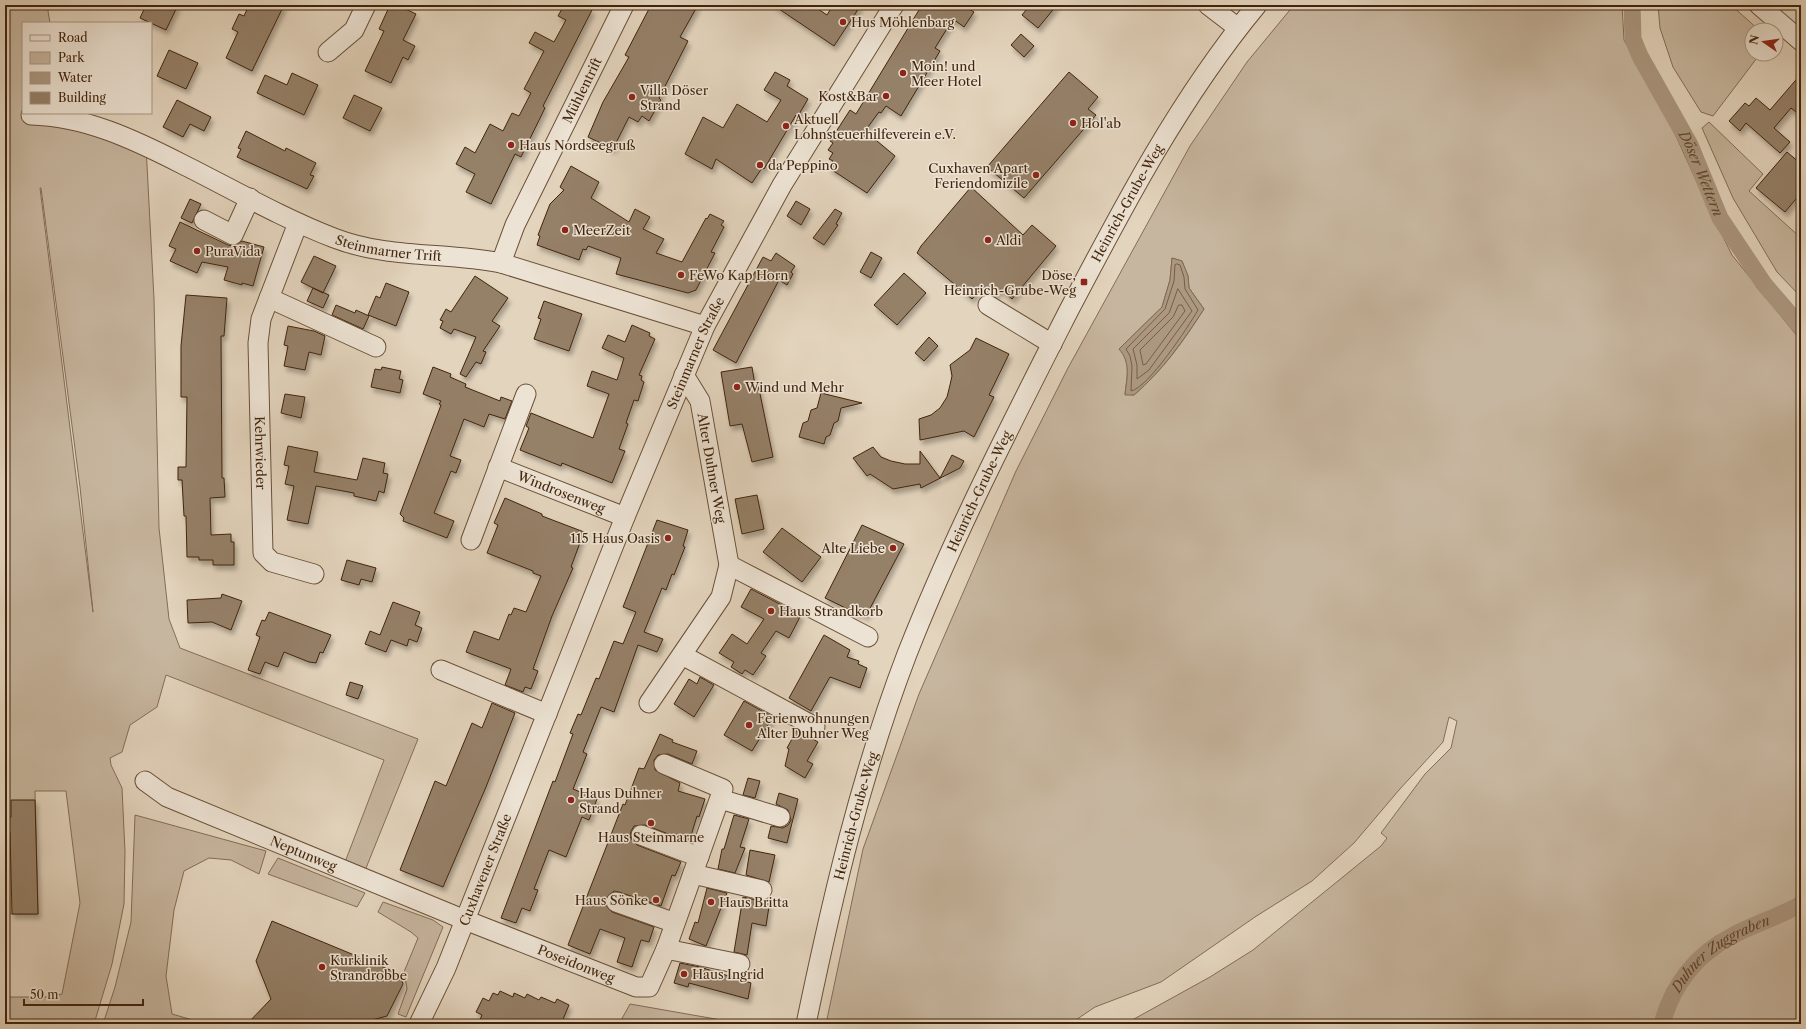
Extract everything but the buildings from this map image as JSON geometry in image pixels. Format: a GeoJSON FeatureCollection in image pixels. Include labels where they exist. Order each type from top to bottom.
{"type":"FeatureCollection","features":[{"type":"Feature","properties":{"kind":"street"},"geometry":{"type":"LineString","coordinates":[[328,52],[354,30],[366,5]]}},
{"type":"Feature","properties":{"kind":"street","name":"Mühlentrift"},"geometry":{"type":"LineString","coordinates":[[501,262],[515,225],[624,5]]}},
{"type":"Feature","properties":{"kind":"street","name":"Steinmarner Straße"},"geometry":{"type":"LineString","coordinates":[[570,656],[625,517],[705,326],[782,185],[894,5]]}},
{"type":"Feature","properties":{"kind":"street"},"geometry":{"type":"LineString","coordinates":[[1208,5],[1238,28]]}},
{"type":"Feature","properties":{"kind":"street","name":"Heinrich-Grube-Weg"},"geometry":{"type":"LineString","coordinates":[[806,1024],[829,914],[864,778],[907,655],[944,567],[982,485],[1052,344],[1125,204],[1154,152],[1198,85],[1238,28],[1257,5]]}},
{"type":"Feature","properties":{"kind":"street"},"geometry":{"type":"LineString","coordinates":[[1760,5],[1801,41]]}},
{"type":"Feature","properties":{"kind":"street","name":"Steinmarner Trift"},"geometry":{"type":"LineString","coordinates":[[31,115],[68,118],[146,146],[298,222],[336,239],[371,248],[407,254],[482,259],[501,262],[705,326]]}},
{"type":"Feature","properties":{"kind":"street"},"geometry":{"type":"LineString","coordinates":[[204,220],[233,235],[250,198]]}},
{"type":"Feature","properties":{"kind":"street","name":"Kehrwieder"},"geometry":{"type":"LineString","coordinates":[[298,222],[261,319],[258,343],[263,553],[272,562],[314,574]]}},
{"type":"Feature","properties":{"kind":"street"},"geometry":{"type":"LineString","coordinates":[[269,298],[376,347]]}},
{"type":"Feature","properties":{"kind":"street"},"geometry":{"type":"LineString","coordinates":[[988,306],[1052,344]]}},
{"type":"Feature","properties":{"kind":"street","name":"Alter Duhner Weg"},"geometry":{"type":"LineString","coordinates":[[649,703],[721,597],[729,565],[700,401],[684,375]]}},
{"type":"Feature","properties":{"kind":"street"},"geometry":{"type":"LineString","coordinates":[[471,540],[526,394]]}},
{"type":"Feature","properties":{"kind":"street","name":"Windrosenweg"},"geometry":{"type":"LineString","coordinates":[[498,467],[625,517]]}},
{"type":"Feature","properties":{"kind":"street"},"geometry":{"type":"LineString","coordinates":[[729,565],[868,637]]}},
{"type":"Feature","properties":{"kind":"street"},"geometry":{"type":"LineString","coordinates":[[682,655],[815,727]]}},
{"type":"Feature","properties":{"kind":"street","name":"Cuxhavener Straße"},"geometry":{"type":"LineString","coordinates":[[419,1024],[446,968],[570,656]]}},
{"type":"Feature","properties":{"kind":"street"},"geometry":{"type":"LineString","coordinates":[[441,670],[547,714]]}},
{"type":"Feature","properties":{"kind":"street"},"geometry":{"type":"LineString","coordinates":[[664,764],[723,789],[720,799],[780,817]]}},
{"type":"Feature","properties":{"kind":"street","name":"Neptunweg"},"geometry":{"type":"LineString","coordinates":[[145,781],[167,797],[465,920]]}},
{"type":"Feature","properties":{"kind":"street","name":"Poseidonweg"},"geometry":{"type":"LineString","coordinates":[[465,920],[636,987],[649,987],[666,949],[720,799]]}},
{"type":"Feature","properties":{"kind":"street"},"geometry":{"type":"LineString","coordinates":[[641,835],[696,866],[762,890]]}},
{"type":"Feature","properties":{"kind":"street"},"geometry":{"type":"LineString","coordinates":[[616,902],[675,924]]}},
{"type":"Feature","properties":{"kind":"street"},"geometry":{"type":"LineString","coordinates":[[666,949],[740,964]]}},
{"type":"Feature","properties":{"kind":"green space"},"geometry":{"type":"Polygon","coordinates":[[[5,5],[47,5],[50,22],[22,22],[22,114],[146,146],[154,299],[159,528],[169,619],[180,648],[418,739],[362,878],[342,870],[384,760],[166,675],[157,707],[130,725],[122,752],[110,758],[111,765],[122,788],[125,852],[124,904],[112,964],[94,1024],[5,1024],[5,997],[48,997],[62,994],[80,903],[66,791],[35,791],[38,914],[5,914],[5,5]],[[40,188],[93,612],[80,487],[40,188]]]}},
{"type":"Feature","properties":{"kind":"green space"},"geometry":{"type":"Polygon","coordinates":[[[1294,5],[1622,5],[1624,40],[1670,123],[1732,255],[1801,341],[1801,897],[1723,935],[1694,954],[1667,989],[1654,1024],[1125,1024],[1210,977],[1253,950],[1381,846],[1387,838],[1381,833],[1425,774],[1451,748],[1457,721],[1449,717],[1443,742],[1399,790],[1354,843],[1312,881],[1255,917],[1161,982],[1095,1007],[1070,1024],[826,1024],[863,849],[919,694],[1016,471],[1068,368],[1190,146],[1247,62],[1294,5]],[[1172,258],[1170,280],[1162,307],[1120,348],[1127,365],[1125,394],[1134,395],[1154,376],[1180,344],[1204,309],[1189,288],[1188,276],[1182,261],[1172,258]]]}},
{"type":"Feature","properties":{"kind":"green space"},"geometry":{"type":"Polygon","coordinates":[[[1658,5],[1731,5],[1750,22],[1744,22],[1744,62],[1754,62],[1713,116],[1701,112],[1673,67],[1660,28],[1658,5]]]}},
{"type":"Feature","properties":{"kind":"green space"},"geometry":{"type":"Polygon","coordinates":[[[1709,122],[1763,174],[1749,191],[1801,238],[1801,297],[1777,272],[1733,198],[1702,128],[1709,122]]]}},
{"type":"Feature","properties":{"kind":"green space"},"geometry":{"type":"Polygon","coordinates":[[[135,815],[266,851],[259,874],[231,860],[209,858],[184,871],[174,910],[166,976],[172,1014],[196,1021],[198,1024],[103,1024],[115,987],[131,922],[135,815]]]}},
{"type":"Feature","properties":{"kind":"green space"},"geometry":{"type":"Polygon","coordinates":[[[278,858],[365,893],[357,907],[268,874],[278,858]]]}},
{"type":"Feature","properties":{"kind":"green space"},"geometry":{"type":"Polygon","coordinates":[[[383,902],[433,920],[443,927],[406,1017],[398,1014],[407,989],[404,972],[418,938],[411,932],[378,912],[383,902]]]}},
{"type":"Feature","properties":{"kind":"green space"},"geometry":{"type":"Polygon","coordinates":[[[1801,909],[1801,1024],[1670,1024],[1672,1013],[1690,976],[1738,938],[1801,909]]]}},
{"type":"Feature","properties":{"kind":"green space"},"geometry":{"type":"Polygon","coordinates":[[[630,1004],[744,1024],[619,1024],[630,1004]]]}},
{"type":"Feature","properties":{"kind":"water"},"geometry":{"type":"Polygon","coordinates":[[[1172,258],[1182,261],[1188,276],[1189,288],[1204,309],[1180,344],[1154,376],[1134,395],[1125,395],[1127,365],[1123,354],[1119,349],[1162,307],[1170,280],[1172,258]]]}},
{"type":"Feature","properties":{"kind":"waterway","name":"Döser Wettern"},"geometry":{"type":"LineString","coordinates":[[1632,5],[1633,39],[1640,56],[1690,145],[1720,218],[1764,284],[1801,327]]}},
{"type":"Feature","properties":{"kind":"waterway","name":"Duhner Zuggraben"},"geometry":{"type":"LineString","coordinates":[[1662,1024],[1666,1010],[1679,984],[1687,972],[1707,952],[1732,936],[1801,904]]}},
{"type":"Feature","properties":{"kind":"place","name":"Hus Möhlenbarg"},"geometry":{"type":"Point","coordinates":[843,22]}},
{"type":"Feature","properties":{"kind":"place","name":"Moin! und Meer Hotel"},"geometry":{"type":"Point","coordinates":[903,73]}},
{"type":"Feature","properties":{"kind":"place","name":"Kost&Bar"},"geometry":{"type":"Point","coordinates":[886,96]}},
{"type":"Feature","properties":{"kind":"place","name":"Villa Döser Strand"},"geometry":{"type":"Point","coordinates":[632,97]}},
{"type":"Feature","properties":{"kind":"place","name":"Hol'ab"},"geometry":{"type":"Point","coordinates":[1073,123]}},
{"type":"Feature","properties":{"kind":"place","name":"Aktuell Lohnsteuerhilfeverein e.V."},"geometry":{"type":"Point","coordinates":[786,126]}},
{"type":"Feature","properties":{"kind":"place","name":"Haus Nordseegruß"},"geometry":{"type":"Point","coordinates":[511,145]}},
{"type":"Feature","properties":{"kind":"place","name":"da Peppino"},"geometry":{"type":"Point","coordinates":[760,165]}},
{"type":"Feature","properties":{"kind":"place","name":"Cuxhaven Apart Feriendomizile"},"geometry":{"type":"Point","coordinates":[1036,175]}},
{"type":"Feature","properties":{"kind":"place","name":"MeerZeit"},"geometry":{"type":"Point","coordinates":[565,230]}},
{"type":"Feature","properties":{"kind":"place","name":"Aldi"},"geometry":{"type":"Point","coordinates":[988,240]}},
{"type":"Feature","properties":{"kind":"place","name":"PuraVida"},"geometry":{"type":"Point","coordinates":[197,251]}},
{"type":"Feature","properties":{"kind":"place","name":"FeWo Kap Horn"},"geometry":{"type":"Point","coordinates":[681,275]}},
{"type":"Feature","properties":{"kind":"place","name":"Döse, Heinrich-Grube-Weg"},"geometry":{"type":"Point","coordinates":[1084,282]}},
{"type":"Feature","properties":{"kind":"place","name":"Wind und Mehr"},"geometry":{"type":"Point","coordinates":[737,387]}},
{"type":"Feature","properties":{"kind":"place","name":"115 Haus Oasis"},"geometry":{"type":"Point","coordinates":[668,538]}},
{"type":"Feature","properties":{"kind":"place","name":"Alte Liebe"},"geometry":{"type":"Point","coordinates":[893,548]}},
{"type":"Feature","properties":{"kind":"place","name":"Haus Strandkorb"},"geometry":{"type":"Point","coordinates":[771,611]}},
{"type":"Feature","properties":{"kind":"place","name":"Ferienwohnungen Alter Duhner Weg"},"geometry":{"type":"Point","coordinates":[749,725]}},
{"type":"Feature","properties":{"kind":"place","name":"Haus Duhner Strand"},"geometry":{"type":"Point","coordinates":[571,800]}},
{"type":"Feature","properties":{"kind":"place","name":"Haus Steinmarne"},"geometry":{"type":"Point","coordinates":[651,823]}},
{"type":"Feature","properties":{"kind":"place","name":"Haus Sönke"},"geometry":{"type":"Point","coordinates":[656,900]}},
{"type":"Feature","properties":{"kind":"place","name":"Haus Britta"},"geometry":{"type":"Point","coordinates":[711,902]}},
{"type":"Feature","properties":{"kind":"place","name":"Kurklinik Strandrobbe"},"geometry":{"type":"Point","coordinates":[322,967]}},
{"type":"Feature","properties":{"kind":"place","name":"Haus Ingrid"},"geometry":{"type":"Point","coordinates":[684,974]}}]}
